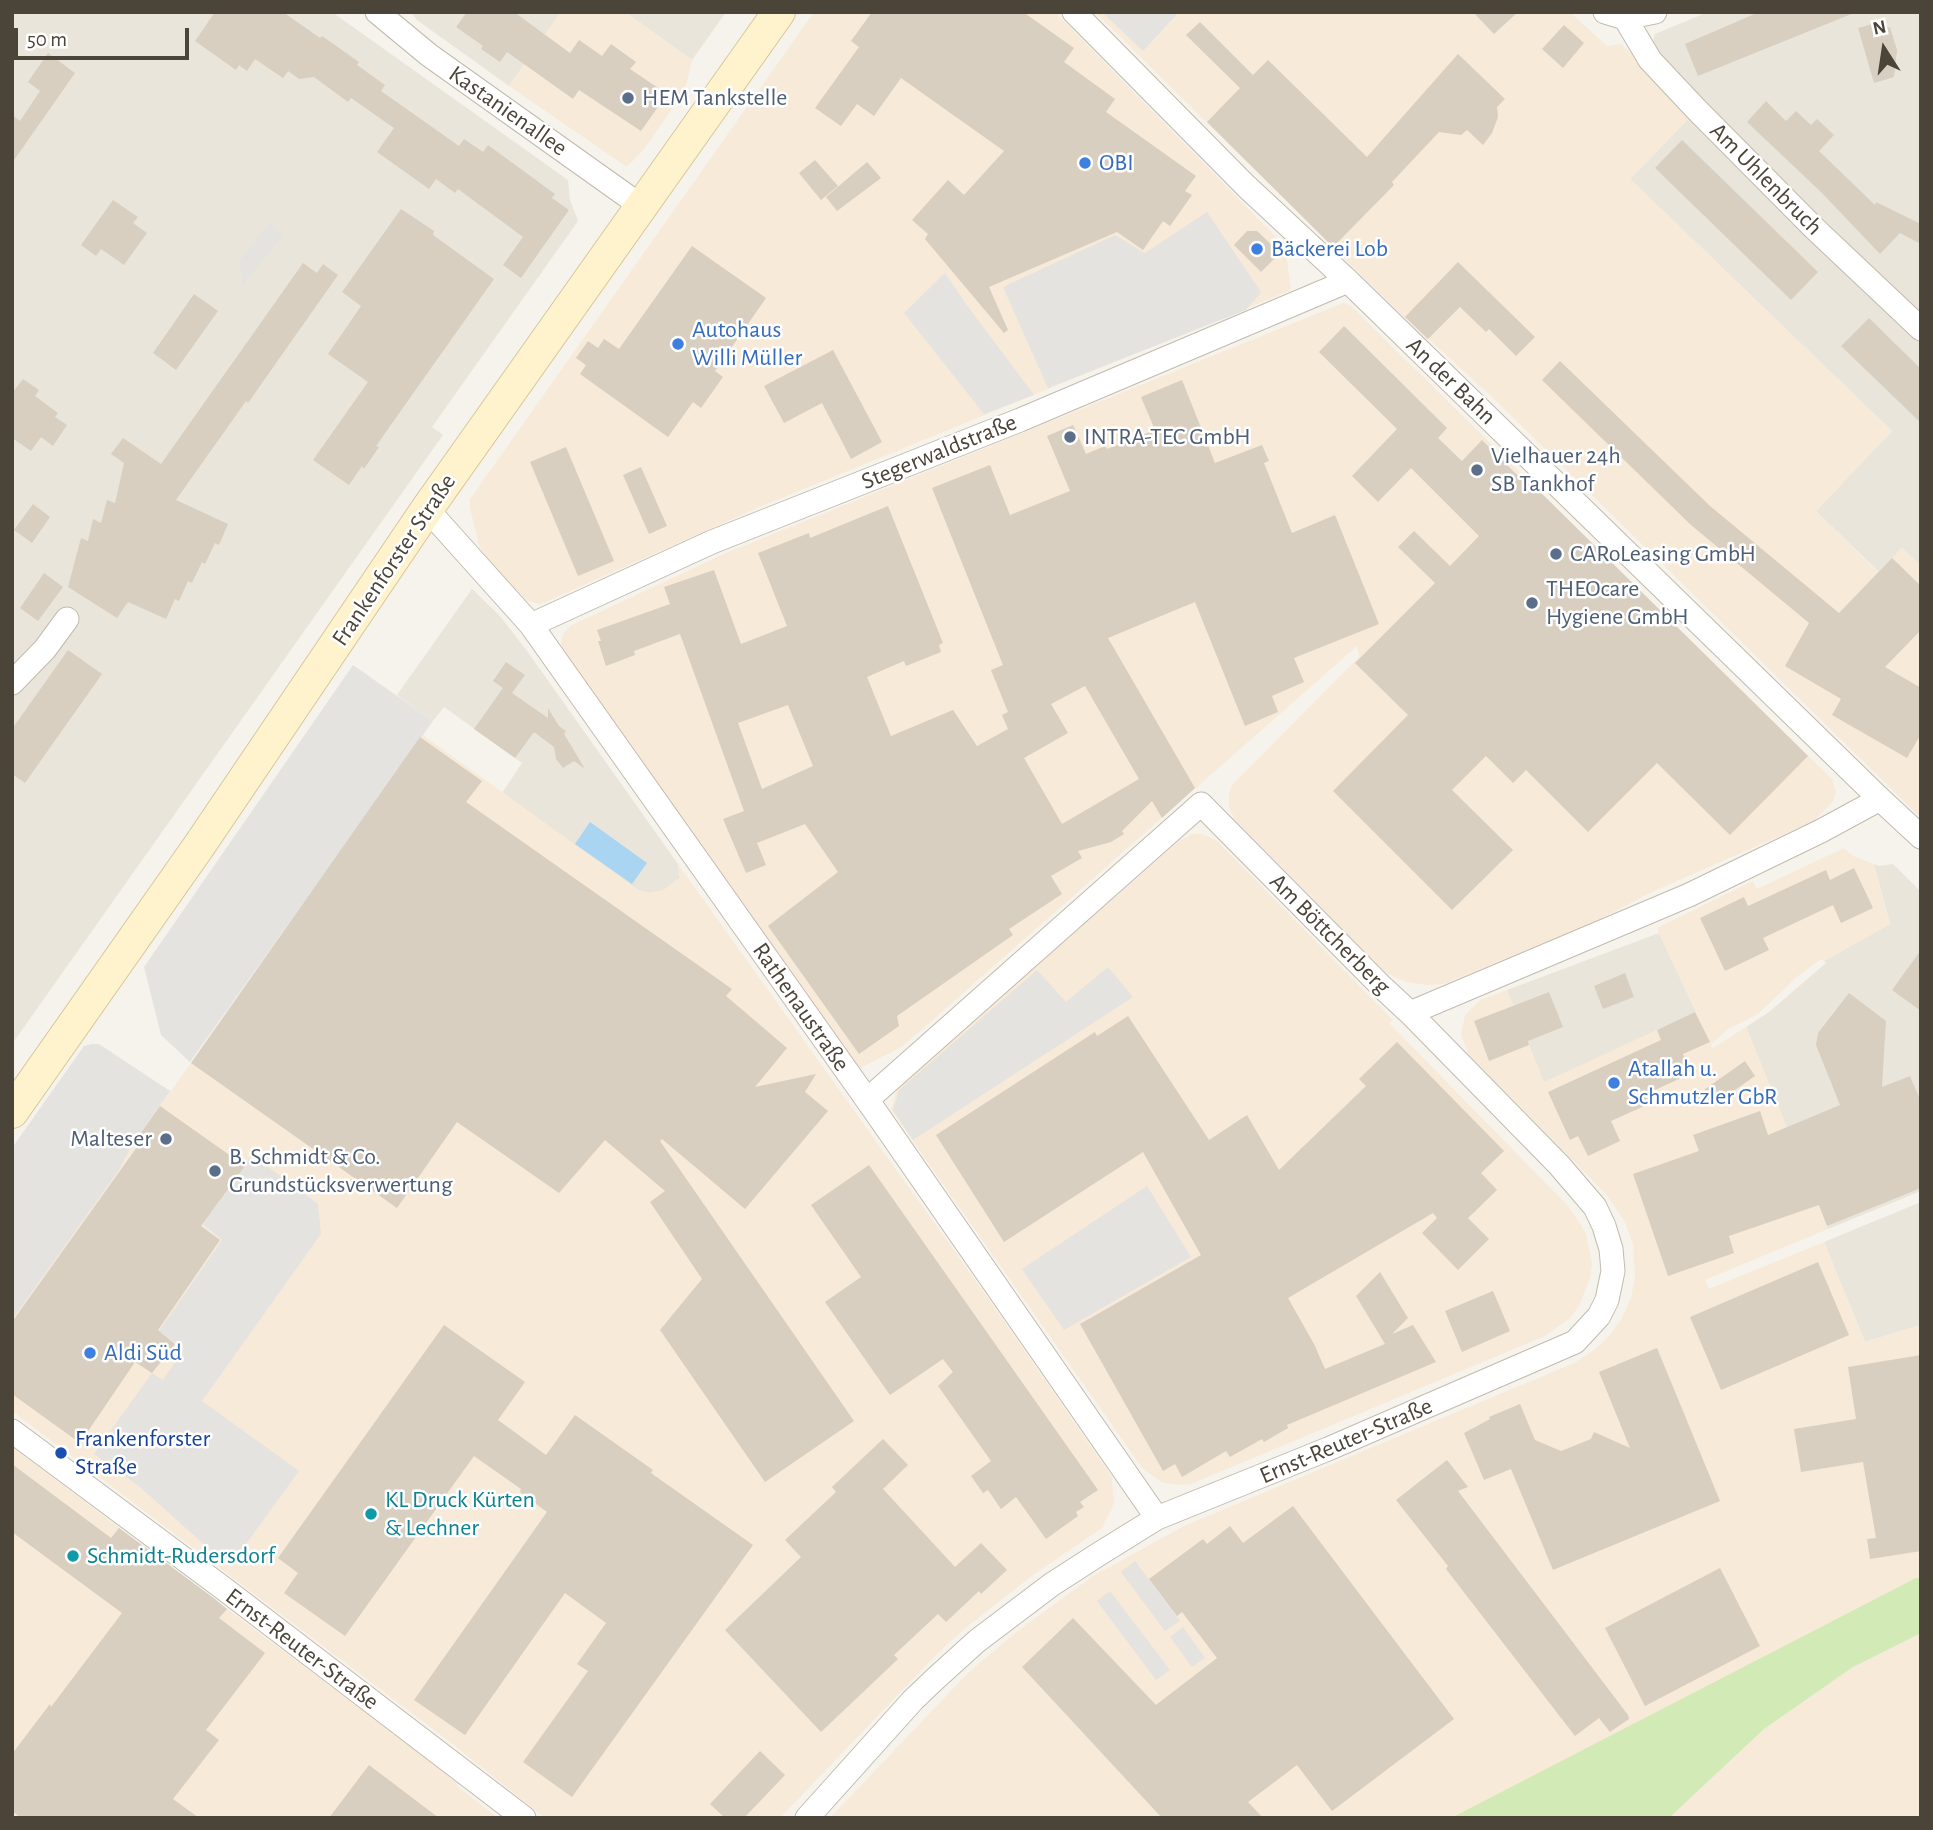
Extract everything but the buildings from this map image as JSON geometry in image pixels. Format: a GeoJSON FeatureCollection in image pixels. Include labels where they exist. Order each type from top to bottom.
{"type":"FeatureCollection","features":[{"type":"Feature","properties":{"kind":"main road","name":"Frankenforster Straße"},"geometry":{"type":"LineString","coordinates":[[12,1112],[222,814],[427,509],[779,12]]}},
{"type":"Feature","properties":{"kind":"street","name":"An der Bahn"},"geometry":{"type":"LineString","coordinates":[[1074,12],[1245,186],[1348,281],[1921,836]]}},
{"type":"Feature","properties":{"kind":"street"},"geometry":{"type":"LineString","coordinates":[[1615,15],[1655,12]]}},
{"type":"Feature","properties":{"kind":"street","name":"Kastanienallee"},"geometry":{"type":"LineString","coordinates":[[379,13],[429,55],[641,206]]}},
{"type":"Feature","properties":{"kind":"street","name":"Am Uhlenbruch"},"geometry":{"type":"LineString","coordinates":[[1615,15],[1650,60],[1696,109],[1813,227],[1921,329]]}},
{"type":"Feature","properties":{"kind":"street","name":"Stegerwaldstraße"},"geometry":{"type":"LineString","coordinates":[[531,625],[712,542],[1020,420],[1348,281]]}},
{"type":"Feature","properties":{"kind":"street","name":"Rathenaustraße"},"geometry":{"type":"LineString","coordinates":[[427,509],[531,625],[867,1100],[1157,1518]]}},
{"type":"Feature","properties":{"kind":"street"},"geometry":{"type":"LineString","coordinates":[[12,683],[45,649],[67,619]]}},
{"type":"Feature","properties":{"kind":"street","name":"Am Böttcherberg"},"geometry":{"type":"LineString","coordinates":[[867,1100],[1200,804],[1410,1013],[1689,895],[1880,799]]}},
{"type":"Feature","properties":{"kind":"street","name":"Ernst-Reuter-Straße"},"geometry":{"type":"LineString","coordinates":[[807,1818],[913,1700],[977,1641],[1060,1579],[1157,1518],[1296,1462],[1575,1342],[1599,1316],[1607,1300],[1613,1271],[1611,1249],[1595,1207],[1559,1165],[1410,1013]]}},
{"type":"Feature","properties":{"kind":"street","name":"Ernst-Reuter-Straße"},"geometry":{"type":"LineString","coordinates":[[12,1432],[234,1596],[524,1818]]}},
{"type":"Feature","properties":{"kind":"shaded area"},"geometry":{"type":"Polygon","coordinates":[[[13,12],[332,12],[568,180],[570,200],[578,221],[432,427],[443,435],[12,1044],[13,12]]]}},
{"type":"Feature","properties":{"kind":"shaded area"},"geometry":{"type":"Polygon","coordinates":[[[411,12],[561,12],[509,86],[417,20],[411,12]]]}},
{"type":"Feature","properties":{"kind":"shaded area"},"geometry":{"type":"Polygon","coordinates":[[[561,12],[625,12],[692,60],[685,90],[645,148],[627,167],[509,86],[561,12]]]}},
{"type":"Feature","properties":{"kind":"shaded area"},"geometry":{"type":"Polygon","coordinates":[[[625,12],[726,12],[692,60],[625,12]]]}},
{"type":"Feature","properties":{"kind":"shaded area"},"geometry":{"type":"Polygon","coordinates":[[[814,12],[1055,12],[1285,246],[1291,290],[757,508],[541,604],[527,601],[490,563],[479,545],[470,499],[814,12]]]}},
{"type":"Feature","properties":{"kind":"shaded area"},"geometry":{"type":"Polygon","coordinates":[[[1095,12],[1570,12],[1607,46],[1621,44],[1694,113],[1630,179],[1892,431],[1816,511],[1878,572],[1902,548],[1921,566],[1921,818],[1493,398],[1427,340],[1095,12]]]}},
{"type":"Feature","properties":{"kind":"shaded area"},"geometry":{"type":"Polygon","coordinates":[[[1102,12],[1179,12],[1143,51],[1102,12]]]}},
{"type":"Feature","properties":{"kind":"shaded area"},"geometry":{"type":"Polygon","coordinates":[[[1708,12],[1921,12],[1921,314],[1654,56],[1652,44],[1655,34],[1708,12]]]}},
{"type":"Feature","properties":{"kind":"shaded area"},"geometry":{"type":"Polygon","coordinates":[[[1694,113],[1921,334],[1921,566],[1902,548],[1879,572],[1816,511],[1892,431],[1630,179],[1694,113]]]}},
{"type":"Feature","properties":{"kind":"shaded area"},"geometry":{"type":"Polygon","coordinates":[[[1207,212],[1261,292],[1246,310],[1048,388],[1003,287],[1115,235],[1145,253],[1207,212]]]}},
{"type":"Feature","properties":{"kind":"shaded area"},"geometry":{"type":"Polygon","coordinates":[[[269,223],[283,235],[243,284],[239,262],[269,223]]]}},
{"type":"Feature","properties":{"kind":"shaded area"},"geometry":{"type":"Polygon","coordinates":[[[945,273],[1034,395],[984,414],[904,313],[945,273]]]}},
{"type":"Feature","properties":{"kind":"shaded area"},"geometry":{"type":"Polygon","coordinates":[[[1343,303],[1351,306],[1832,779],[1836,792],[1833,801],[1814,821],[1654,891],[1594,922],[1444,984],[1407,982],[1380,967],[1235,820],[1229,807],[1229,793],[1233,784],[1359,657],[1357,646],[903,1046],[858,1069],[563,651],[563,634],[570,626],[726,553],[1343,303]]]}},
{"type":"Feature","properties":{"kind":"shaded area"},"geometry":{"type":"Polygon","coordinates":[[[472,589],[500,616],[527,651],[678,864],[680,878],[664,890],[649,893],[638,890],[502,793],[522,763],[444,707],[433,721],[397,695],[472,589]]]}},
{"type":"Feature","properties":{"kind":"shaded area"},"geometry":{"type":"Polygon","coordinates":[[[353,665],[433,721],[190,1062],[161,1035],[144,967],[353,665]]]}},
{"type":"Feature","properties":{"kind":"shaded area"},"geometry":{"type":"Polygon","coordinates":[[[423,735],[638,890],[650,893],[664,890],[680,878],[678,864],[990,1301],[1112,1477],[1114,1504],[1102,1528],[1033,1575],[964,1629],[780,1818],[545,1818],[450,1742],[12,1411],[12,1297],[162,1086],[171,1091],[423,735]]]}},
{"type":"Feature","properties":{"kind":"shaded area"},"geometry":{"type":"Polygon","coordinates":[[[1192,834],[1202,834],[1216,840],[1393,1020],[1389,1023],[1569,1207],[1586,1233],[1592,1263],[1590,1278],[1579,1306],[1570,1318],[1545,1336],[1191,1484],[1181,1485],[1163,1483],[1143,1469],[891,1110],[897,1088],[1179,841],[1192,834]]]}},
{"type":"Feature","properties":{"kind":"shaded area"},"geometry":{"type":"Polygon","coordinates":[[[1844,848],[1853,856],[1874,864],[1890,924],[1824,961],[1821,959],[1798,976],[1758,1014],[1728,1029],[1711,1044],[1713,1048],[1746,1027],[1828,1229],[1705,1280],[1709,1289],[1824,1242],[1865,1342],[1921,1325],[1921,1578],[1451,1818],[830,1818],[967,1674],[1015,1633],[1093,1576],[1184,1526],[1574,1363],[1593,1351],[1609,1336],[1622,1318],[1631,1298],[1635,1277],[1633,1244],[1625,1222],[1605,1193],[1469,1055],[1461,1035],[1465,1015],[1480,1000],[1507,990],[1544,1082],[1696,1012],[1657,928],[1753,881],[1757,889],[1844,848]]]}},
{"type":"Feature","properties":{"kind":"shaded area"},"geometry":{"type":"Polygon","coordinates":[[[1874,864],[1893,864],[1921,892],[1921,1191],[1828,1229],[1746,1027],[1769,1012],[1826,963],[1824,961],[1890,924],[1874,864]]]}},
{"type":"Feature","properties":{"kind":"shaded area"},"geometry":{"type":"Polygon","coordinates":[[[1659,933],[1696,1012],[1544,1083],[1507,990],[1659,933]]]}},
{"type":"Feature","properties":{"kind":"shaded area"},"geometry":{"type":"Polygon","coordinates":[[[1108,967],[1133,997],[913,1140],[893,1110],[899,1090],[1037,970],[1066,1002],[1108,967]]]}},
{"type":"Feature","properties":{"kind":"shaded area"},"geometry":{"type":"Polygon","coordinates":[[[99,1044],[170,1091],[132,1145],[119,1170],[12,1320],[12,1148],[84,1046],[99,1044]]]}},
{"type":"Feature","properties":{"kind":"shaded area"},"geometry":{"type":"Polygon","coordinates":[[[252,1155],[318,1204],[321,1234],[202,1401],[299,1471],[243,1548],[216,1555],[140,1487],[94,1454],[152,1373],[163,1380],[184,1349],[159,1331],[222,1240],[203,1224],[252,1155]]]}},
{"type":"Feature","properties":{"kind":"shaded area"},"geometry":{"type":"Polygon","coordinates":[[[1147,1186],[1191,1257],[1064,1330],[1022,1269],[1147,1186]]]}},
{"type":"Feature","properties":{"kind":"shaded area"},"geometry":{"type":"Polygon","coordinates":[[[1921,1202],[1921,1325],[1865,1342],[1824,1242],[1921,1202]]]}},
{"type":"Feature","properties":{"kind":"shaded area"},"geometry":{"type":"Polygon","coordinates":[[[12,1447],[428,1760],[498,1818],[12,1818],[12,1447]]]}},
{"type":"Feature","properties":{"kind":"shaded area"},"geometry":{"type":"Polygon","coordinates":[[[1135,1561],[1180,1621],[1165,1631],[1121,1572],[1135,1561]]]}},
{"type":"Feature","properties":{"kind":"shaded area"},"geometry":{"type":"Polygon","coordinates":[[[1110,1591],[1170,1670],[1156,1680],[1097,1601],[1110,1591]]]}},
{"type":"Feature","properties":{"kind":"shaded area"},"geometry":{"type":"Polygon","coordinates":[[[1183,1627],[1205,1658],[1192,1667],[1170,1637],[1183,1627]]]}},
{"type":"Feature","properties":{"kind":"shaded area"},"geometry":{"type":"Polygon","coordinates":[[[1921,1633],[1921,1818],[1669,1818],[1764,1729],[1853,1667],[1921,1633]]]}},
{"type":"Feature","properties":{"kind":"green space"},"geometry":{"type":"Polygon","coordinates":[[[1916,1578],[1921,1578],[1921,1633],[1853,1667],[1764,1729],[1669,1818],[1451,1818],[1916,1578]]]}},
{"type":"Feature","properties":{"kind":"water"},"geometry":{"type":"Polygon","coordinates":[[[590,822],[647,863],[632,884],[575,844],[590,822]]]}},
{"type":"Feature","properties":{"kind":"place","name":"HEM Tankstelle"},"geometry":{"type":"Point","coordinates":[628,98]}},
{"type":"Feature","properties":{"kind":"place","name":"OBI"},"geometry":{"type":"Point","coordinates":[1085,163]}},
{"type":"Feature","properties":{"kind":"place","name":"Bäckerei Lob"},"geometry":{"type":"Point","coordinates":[1257,249]}},
{"type":"Feature","properties":{"kind":"place","name":"Autohaus Willi Müller"},"geometry":{"type":"Point","coordinates":[678,344]}},
{"type":"Feature","properties":{"kind":"place","name":"INTRA-TEC GmbH"},"geometry":{"type":"Point","coordinates":[1070,437]}},
{"type":"Feature","properties":{"kind":"place","name":"Vielhauer 24h SB Tankhof"},"geometry":{"type":"Point","coordinates":[1477,470]}},
{"type":"Feature","properties":{"kind":"place","name":"CARoLeasing GmbH"},"geometry":{"type":"Point","coordinates":[1556,554]}},
{"type":"Feature","properties":{"kind":"place","name":"THEOcare Hygiene GmbH"},"geometry":{"type":"Point","coordinates":[1532,603]}},
{"type":"Feature","properties":{"kind":"place","name":"Atallah u. Schmutzler GbR"},"geometry":{"type":"Point","coordinates":[1614,1083]}},
{"type":"Feature","properties":{"kind":"place","name":"Malteser"},"geometry":{"type":"Point","coordinates":[166,1139]}},
{"type":"Feature","properties":{"kind":"place","name":"B. Schmidt & Co. Grundstücksverwertung"},"geometry":{"type":"Point","coordinates":[215,1171]}},
{"type":"Feature","properties":{"kind":"place","name":"Aldi Süd"},"geometry":{"type":"Point","coordinates":[90,1353]}},
{"type":"Feature","properties":{"kind":"place","name":"Frankenforster Straße"},"geometry":{"type":"Point","coordinates":[61,1453]}},
{"type":"Feature","properties":{"kind":"place","name":"KL Druck Kürten & Lechner"},"geometry":{"type":"Point","coordinates":[371,1514]}},
{"type":"Feature","properties":{"kind":"place","name":"Schmidt-Rudersdorf"},"geometry":{"type":"Point","coordinates":[73,1556]}}]}
